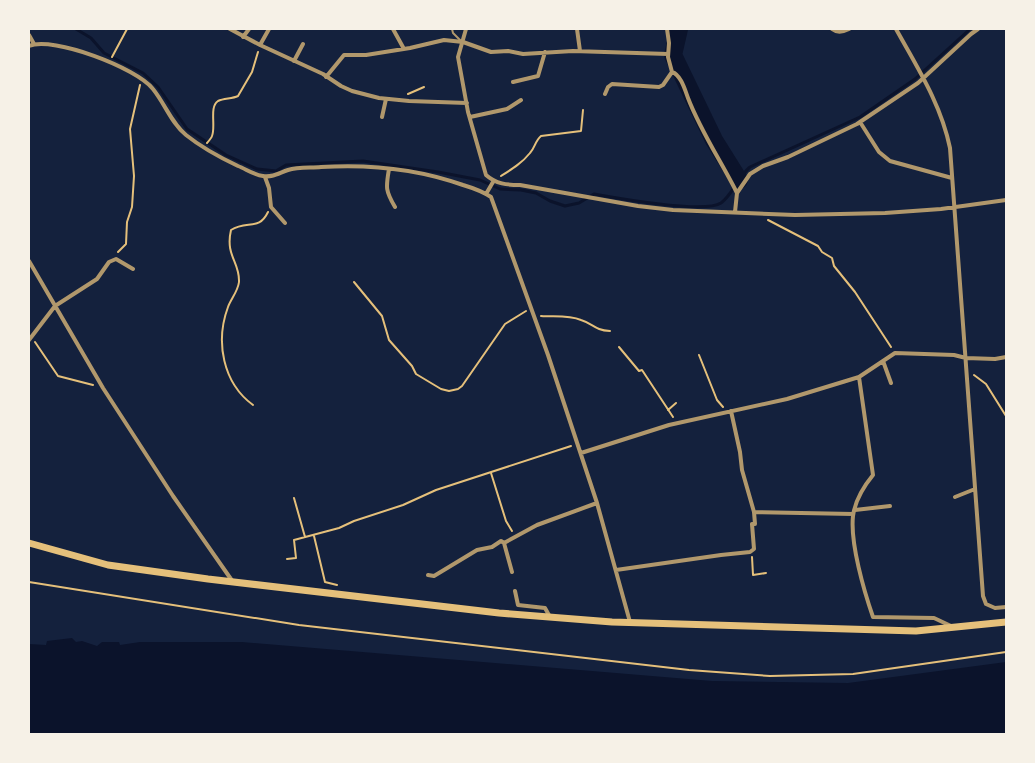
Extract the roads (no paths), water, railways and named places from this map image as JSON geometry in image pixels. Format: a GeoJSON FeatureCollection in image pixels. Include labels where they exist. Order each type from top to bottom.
{"type":"FeatureCollection","features":[{"type":"Feature","properties":{"kind":"highway"},"geometry":{"type":"LineString","coordinates":[[29,543],[108,564],[233,582],[499,613],[630,622],[916,631],[1006,622]]}},
{"type":"Feature","properties":{"kind":"street"},"geometry":{"type":"LineString","coordinates":[[230,29],[352,91],[386,99],[467,103]]}},
{"type":"Feature","properties":{"kind":"street"},"geometry":{"type":"LineString","coordinates":[[243,37],[249,29]]}},
{"type":"Feature","properties":{"kind":"street"},"geometry":{"type":"LineString","coordinates":[[260,45],[268,29]]}},
{"type":"Feature","properties":{"kind":"street"},"geometry":{"type":"LineString","coordinates":[[393,29],[404,49]]}},
{"type":"Feature","properties":{"kind":"street"},"geometry":{"type":"LineString","coordinates":[[466,29],[458,57],[470,117],[486,176],[493,183],[520,185],[638,206],[673,210],[795,215],[885,213],[1006,200]]}},
{"type":"Feature","properties":{"kind":"street"},"geometry":{"type":"LineString","coordinates":[[577,29],[580,51]]}},
{"type":"Feature","properties":{"kind":"street"},"geometry":{"type":"LineString","coordinates":[[667,29],[668,54],[672,72],[676,73],[684,88],[698,122],[736,193]]}},
{"type":"Feature","properties":{"kind":"street"},"geometry":{"type":"LineString","coordinates":[[832,29],[843,32],[849,29]]}},
{"type":"Feature","properties":{"kind":"street"},"geometry":{"type":"LineString","coordinates":[[896,29],[941,114],[950,148],[983,596],[986,604],[995,608],[1006,607]]}},
{"type":"Feature","properties":{"kind":"street"},"geometry":{"type":"LineString","coordinates":[[735,212],[736,193],[746,178],[756,170],[788,157],[860,122],[923,79],[978,29]]}},
{"type":"Feature","properties":{"kind":"street"},"geometry":{"type":"LineString","coordinates":[[29,35],[31,45],[37,43],[54,46],[109,61],[141,78],[153,89],[186,136],[230,162],[265,177],[277,175],[289,169],[364,166],[441,177],[487,193],[493,200],[578,444],[597,503],[630,622]]}},
{"type":"Feature","properties":{"kind":"street"},"geometry":{"type":"LineString","coordinates":[[326,77],[344,55],[366,55],[444,40],[463,42],[491,52],[523,54],[580,51],[668,54]]}},
{"type":"Feature","properties":{"kind":"street"},"geometry":{"type":"LineString","coordinates":[[294,61],[303,44]]}},
{"type":"Feature","properties":{"kind":"street"},"geometry":{"type":"LineString","coordinates":[[513,82],[538,76],[545,52]]}},
{"type":"Feature","properties":{"kind":"street"},"geometry":{"type":"LineString","coordinates":[[605,94],[608,87],[612,84],[659,87],[672,72]]}},
{"type":"Feature","properties":{"kind":"street"},"geometry":{"type":"LineString","coordinates":[[382,118],[386,99]]}},
{"type":"Feature","properties":{"kind":"street"},"geometry":{"type":"LineString","coordinates":[[470,117],[507,109],[521,100]]}},
{"type":"Feature","properties":{"kind":"street"},"geometry":{"type":"LineString","coordinates":[[860,122],[879,152],[890,161],[952,178]]}},
{"type":"Feature","properties":{"kind":"street"},"geometry":{"type":"LineString","coordinates":[[389,169],[386,192],[395,207]]}},
{"type":"Feature","properties":{"kind":"street"},"geometry":{"type":"LineString","coordinates":[[265,177],[269,188],[271,207],[285,223]]}},
{"type":"Feature","properties":{"kind":"street"},"geometry":{"type":"LineString","coordinates":[[487,193],[493,183]]}},
{"type":"Feature","properties":{"kind":"street"},"geometry":{"type":"LineString","coordinates":[[30,338],[55,306],[97,279],[109,262],[116,259],[133,268]]}},
{"type":"Feature","properties":{"kind":"street"},"geometry":{"type":"LineString","coordinates":[[29,261],[103,388],[173,496],[233,582]]}},
{"type":"Feature","properties":{"kind":"street"},"geometry":{"type":"LineString","coordinates":[[581,453],[677,423],[787,399],[859,377],[895,353],[954,355],[966,358],[995,359],[1006,357]]}},
{"type":"Feature","properties":{"kind":"street"},"geometry":{"type":"LineString","coordinates":[[883,361],[891,383]]}},
{"type":"Feature","properties":{"kind":"street"},"geometry":{"type":"LineString","coordinates":[[859,377],[873,475],[862,490],[854,512],[853,542],[866,598],[873,617],[934,618],[953,627]]}},
{"type":"Feature","properties":{"kind":"street"},"geometry":{"type":"LineString","coordinates":[[616,570],[750,552],[754,549],[752,524],[755,524],[754,512],[742,470],[731,411]]}},
{"type":"Feature","properties":{"kind":"street"},"geometry":{"type":"LineString","coordinates":[[955,497],[975,489]]}},
{"type":"Feature","properties":{"kind":"street"},"geometry":{"type":"LineString","coordinates":[[428,575],[434,576],[476,550],[492,547],[501,541],[504,543],[538,525],[597,503]]}},
{"type":"Feature","properties":{"kind":"street"},"geometry":{"type":"LineString","coordinates":[[754,512],[854,512],[890,506]]}},
{"type":"Feature","properties":{"kind":"street"},"geometry":{"type":"LineString","coordinates":[[504,543],[512,572]]}},
{"type":"Feature","properties":{"kind":"street"},"geometry":{"type":"LineString","coordinates":[[515,590],[518,605],[545,608],[550,617]]}},
{"type":"Feature","properties":{"kind":"lane"},"geometry":{"type":"LineString","coordinates":[[452,29],[453,33],[463,42]]}},
{"type":"Feature","properties":{"kind":"water"},"geometry":{"type":"Polygon","coordinates":[[[72,638],[76,642],[82,641],[97,646],[102,642],[119,642],[120,645],[140,642],[242,642],[712,681],[848,683],[1006,662],[1006,734],[29,734],[29,644],[46,645],[47,641],[72,638]]]}},
{"type":"Feature","properties":{"kind":"waterway"},"geometry":{"type":"LineString","coordinates":[[76,29],[91,38],[104,53],[143,73],[158,87],[187,129],[226,155],[257,169],[276,171],[286,165],[363,161],[480,180],[500,189],[536,193],[550,201],[565,206],[579,203],[594,194],[660,204],[697,207],[721,203],[750,167],[860,117],[915,79],[970,29]]}},
{"type":"Feature","properties":{"kind":"waterway"},"geometry":{"type":"LineString","coordinates":[[679,29],[673,55],[714,140],[739,180]]}}]}
